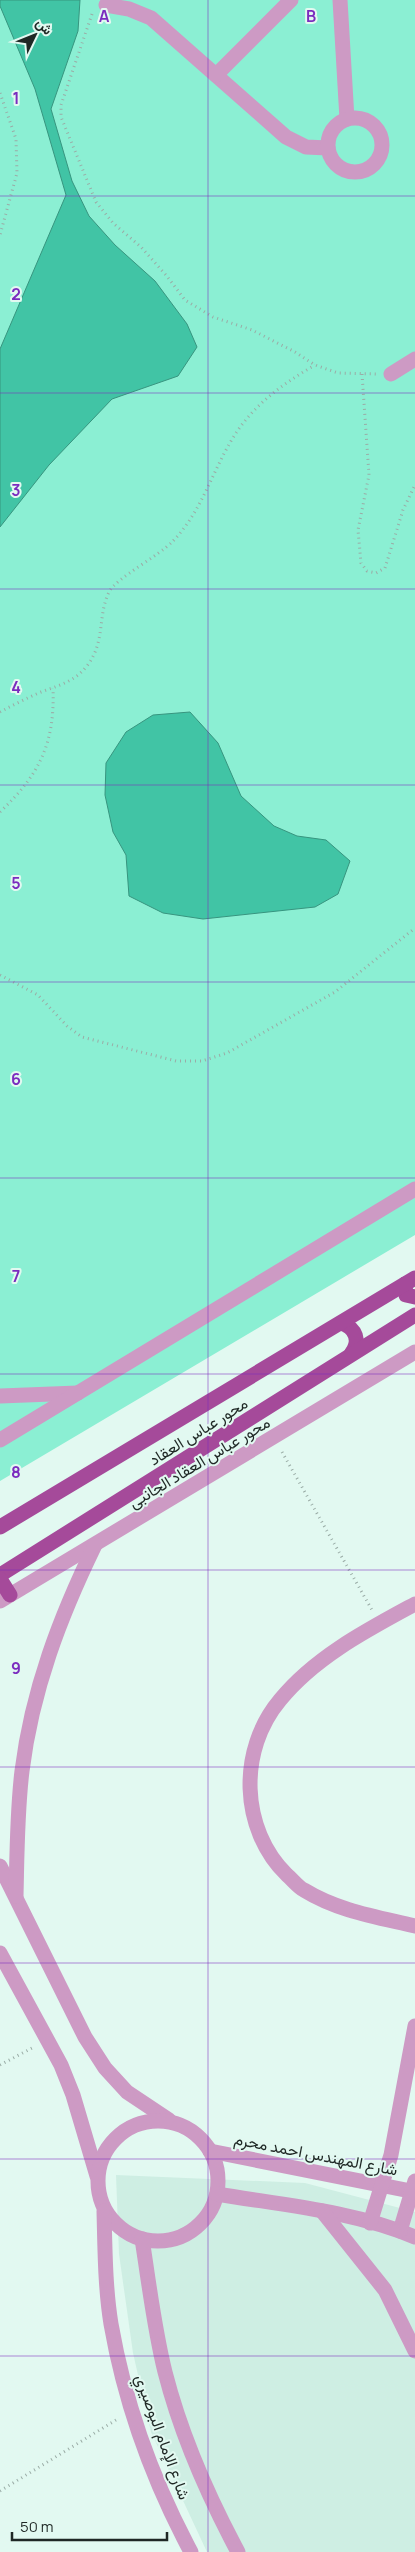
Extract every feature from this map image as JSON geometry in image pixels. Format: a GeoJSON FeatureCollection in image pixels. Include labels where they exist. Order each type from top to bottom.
{"type":"FeatureCollection","features":[{"type":"Feature","properties":{"kind":"main road"},"geometry":{"type":"LineString","coordinates":[[410,1281],[406,1294],[415,1297]]}},
{"type":"Feature","properties":{"kind":"main road","name":"محور عباس العقاد"},"geometry":{"type":"LineString","coordinates":[[0,1527],[410,1281]]}},
{"type":"Feature","properties":{"kind":"main road","name":"محور عباس العقاد"},"geometry":{"type":"LineString","coordinates":[[0,1575],[415,1315]]}},
{"type":"Feature","properties":{"kind":"main road"},"geometry":{"type":"LineString","coordinates":[[340,1323],[353,1329],[356,1335],[356,1348],[351,1354]]}},
{"type":"Feature","properties":{"kind":"main road"},"geometry":{"type":"LineString","coordinates":[[0,1579],[5,1598]]}},
{"type":"Feature","properties":{"kind":"street"},"geometry":{"type":"LineString","coordinates":[[216,75],[291,0]]}},
{"type":"Feature","properties":{"kind":"street"},"geometry":{"type":"LineString","coordinates":[[340,0],[347,119]]}},
{"type":"Feature","properties":{"kind":"street"},"geometry":{"type":"LineString","coordinates":[[100,5],[130,9],[151,18],[286,137],[306,147],[328,148]]}},
{"type":"Feature","properties":{"kind":"street"},"geometry":{"type":"LineString","coordinates":[[347,119],[366,120],[379,132],[381,151],[378,159],[363,170],[354,172],[337,164],[328,148],[332,130],[347,119]]}},
{"type":"Feature","properties":{"kind":"street"},"geometry":{"type":"LineString","coordinates":[[391,374],[415,360]]}},
{"type":"Feature","properties":{"kind":"street"},"geometry":{"type":"LineString","coordinates":[[0,1440],[415,1189]]}},
{"type":"Feature","properties":{"kind":"street","name":"محور عباس العقاد الجانبى"},"geometry":{"type":"LineString","coordinates":[[5,1598],[415,1352]]}},
{"type":"Feature","properties":{"kind":"street"},"geometry":{"type":"LineString","coordinates":[[0,1396],[79,1393]]}},
{"type":"Feature","properties":{"kind":"street"},"geometry":{"type":"LineString","coordinates":[[16,1896],[22,1772],[32,1713],[47,1655],[68,1599],[95,1544]]}},
{"type":"Feature","properties":{"kind":"street"},"geometry":{"type":"LineString","coordinates":[[415,1604],[379,1623],[324,1658],[279,1701],[260,1731],[250,1765],[250,1800],[259,1834],[277,1865],[302,1889],[333,1906],[415,1926]]}},
{"type":"Feature","properties":{"kind":"street"},"geometry":{"type":"LineString","coordinates":[[0,1866],[85,2037],[105,2068],[127,2092],[170,2121],[193,2132],[210,2151],[216,2165],[217,2194],[211,2209],[202,2222],[190,2232],[175,2239],[159,2241],[142,2240],[127,2233],[104,2211],[98,2194],[97,2177],[73,2095],[48,2040],[1,1956]]}},
{"type":"Feature","properties":{"kind":"street"},"geometry":{"type":"LineString","coordinates":[[370,2223],[383,2185],[394,2140],[415,2026]]}},
{"type":"Feature","properties":{"kind":"street"},"geometry":{"type":"LineString","coordinates":[[97,2177],[100,2160],[108,2145],[120,2132],[136,2124],[153,2120],[170,2121]]}},
{"type":"Feature","properties":{"kind":"street","name":"شارع المهندس احمد محرم"},"geometry":{"type":"LineString","coordinates":[[210,2151],[383,2185],[414,2188]]}},
{"type":"Feature","properties":{"kind":"street"},"geometry":{"type":"LineString","coordinates":[[400,2231],[414,2188]]}},
{"type":"Feature","properties":{"kind":"street"},"geometry":{"type":"LineString","coordinates":[[217,2194],[322,2211],[400,2231],[415,2237]]}},
{"type":"Feature","properties":{"kind":"street","name":"شارع الإمام البوصيري"},"geometry":{"type":"LineString","coordinates":[[104,2211],[106,2274],[111,2323],[132,2411],[154,2473],[191,2552]]}},
{"type":"Feature","properties":{"kind":"street"},"geometry":{"type":"LineString","coordinates":[[322,2211],[385,2290],[415,2351]]}},
{"type":"Feature","properties":{"kind":"street","name":"شارع الإمام البوصيري"},"geometry":{"type":"LineString","coordinates":[[142,2240],[155,2324],[165,2371],[178,2417],[214,2507],[238,2552]]}},
{"type":"Feature","properties":{"kind":"path"},"geometry":{"type":"LineString","coordinates":[[100,5],[91,21],[61,105],[61,117],[96,202],[113,223],[141,247],[185,300],[213,317],[232,322],[260,334],[315,365],[338,373],[391,374]]}},
{"type":"Feature","properties":{"kind":"path"},"geometry":{"type":"LineString","coordinates":[[0,93],[16,139],[16,174],[0,235]]}},
{"type":"Feature","properties":{"kind":"path"},"geometry":{"type":"LineString","coordinates":[[0,712],[65,684],[86,667],[100,644],[109,592],[123,578],[160,554],[175,539],[199,504],[235,434],[257,406],[284,383],[315,365]]}},
{"type":"Feature","properties":{"kind":"path"},"geometry":{"type":"LineString","coordinates":[[362,374],[369,475],[358,530],[361,563],[366,571],[376,573],[385,568],[403,510],[415,485]]}},
{"type":"Feature","properties":{"kind":"path"},"geometry":{"type":"LineString","coordinates":[[0,812],[16,797],[34,773],[47,747],[54,718],[53,688]]}},
{"type":"Feature","properties":{"kind":"path"},"geometry":{"type":"LineString","coordinates":[[0,975],[38,995],[67,1026],[82,1037],[176,1062],[202,1060],[227,1053],[335,992],[415,928]]}},
{"type":"Feature","properties":{"kind":"path"},"geometry":{"type":"LineString","coordinates":[[273,1437],[379,1623]]}},
{"type":"Feature","properties":{"kind":"path"},"geometry":{"type":"LineString","coordinates":[[0,2065],[48,2040]]}},
{"type":"Feature","properties":{"kind":"path"},"geometry":{"type":"LineString","coordinates":[[0,2492],[132,2411]]}},
{"type":"Feature","properties":{"kind":"shaded area"},"geometry":{"type":"Polygon","coordinates":[[[0,0],[415,0],[415,1235],[0,1481],[0,0]]]}},
{"type":"Feature","properties":{"kind":"shaded area"},"geometry":{"type":"Polygon","coordinates":[[[0,0],[80,0],[78,31],[51,109],[72,181],[89,216],[115,245],[155,281],[187,324],[197,347],[178,376],[112,399],[49,465],[0,527],[0,349],[66,195],[35,89],[0,6],[0,0]]]}},
{"type":"Feature","properties":{"kind":"shaded area"},"geometry":{"type":"Polygon","coordinates":[[[190,712],[218,743],[241,796],[274,826],[297,836],[326,840],[350,861],[338,894],[315,907],[203,919],[163,913],[129,896],[126,855],[113,832],[105,795],[106,763],[126,732],[153,715],[190,712]]]}},
{"type":"Feature","properties":{"kind":"shaded area"},"geometry":{"type":"Polygon","coordinates":[[[116,2175],[305,2183],[415,2212],[415,2552],[207,2552],[151,2432],[133,2353],[119,2254],[116,2175]]]}}]}
